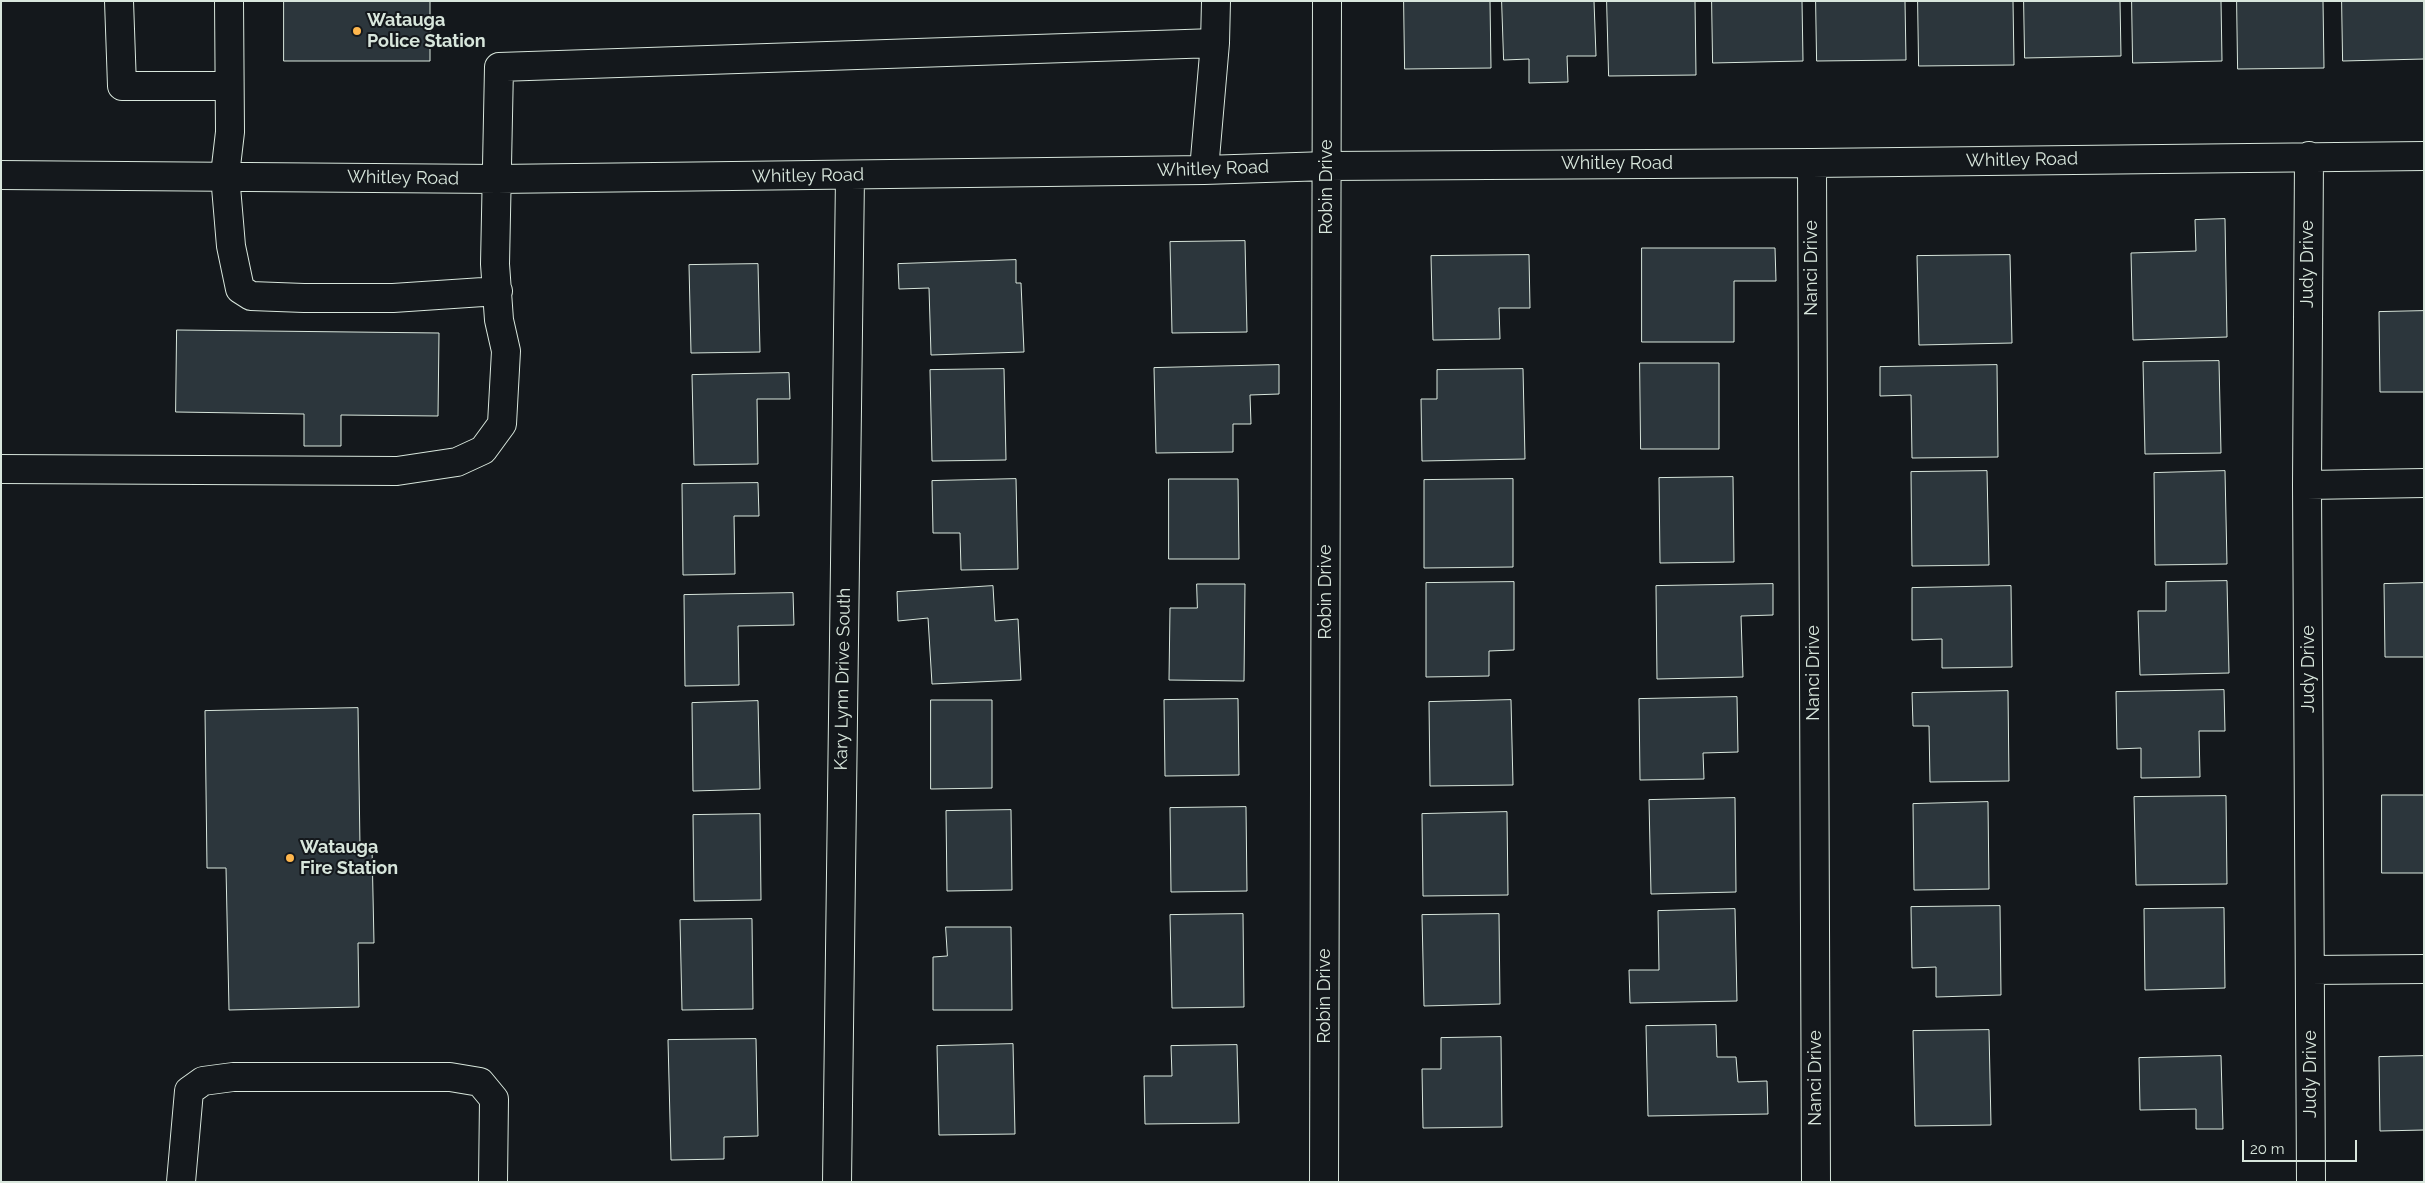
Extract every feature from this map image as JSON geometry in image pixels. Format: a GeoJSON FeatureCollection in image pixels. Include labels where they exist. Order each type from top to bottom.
{"type":"FeatureCollection","features":[{"type":"Feature","properties":{"kind":"street"},"geometry":{"type":"LineString","coordinates":[[119,1],[122,86],[229,86]]}},
{"type":"Feature","properties":{"kind":"street"},"geometry":{"type":"LineString","coordinates":[[229,1],[230,132],[225,175],[240,289],[251,296],[393,298],[498,292]]}},
{"type":"Feature","properties":{"kind":"street"},"geometry":{"type":"LineString","coordinates":[[1204,170],[1216,43],[1216,1]]}},
{"type":"Feature","properties":{"kind":"street","name":"Robin Drive"},"geometry":{"type":"LineString","coordinates":[[1324,1182],[1327,1]]}},
{"type":"Feature","properties":{"kind":"street"},"geometry":{"type":"LineString","coordinates":[[1,469],[397,471],[457,462],[482,450],[502,424],[506,351],[499,320],[494,264],[499,67],[1216,43]]}},
{"type":"Feature","properties":{"kind":"street","name":"Judy Drive"},"geometry":{"type":"LineString","coordinates":[[2309,156],[2308,485],[2312,970],[2311,1182]]}},
{"type":"Feature","properties":{"kind":"street","name":"Whitley Road"},"geometry":{"type":"LineString","coordinates":[[1,175],[225,175],[497,179],[850,176],[1327,166],[2424,156]]}},
{"type":"Feature","properties":{"kind":"street","name":"Nanci Drive"},"geometry":{"type":"LineString","coordinates":[[1812,163],[1816,1182]]}},
{"type":"Feature","properties":{"kind":"street","name":"Kary Lynn Drive South"},"geometry":{"type":"LineString","coordinates":[[837,1182],[850,176]]}},
{"type":"Feature","properties":{"kind":"street"},"geometry":{"type":"LineString","coordinates":[[2308,485],[2424,483]]}},
{"type":"Feature","properties":{"kind":"street"},"geometry":{"type":"LineString","coordinates":[[2312,970],[2424,969]]}},
{"type":"Feature","properties":{"kind":"street"},"geometry":{"type":"LineString","coordinates":[[181,1182],[189,1091],[203,1081],[233,1077],[450,1077],[480,1082],[494,1099],[492,1182]]}},
{"type":"Feature","properties":{"kind":"building","name":"Watauga Police Station"},"geometry":{"type":"Polygon","coordinates":[[[284,1],[430,1],[430,61],[284,61],[284,1]]]}},
{"type":"Feature","properties":{"kind":"building"},"geometry":{"type":"Polygon","coordinates":[[[1404,1],[1490,1],[1491,68],[1405,69],[1404,1]]]}},
{"type":"Feature","properties":{"kind":"building"},"geometry":{"type":"Polygon","coordinates":[[[1502,1],[1594,1],[1596,56],[1567,56],[1568,82],[1529,83],[1529,59],[1504,60],[1502,1]]]}},
{"type":"Feature","properties":{"kind":"building"},"geometry":{"type":"Polygon","coordinates":[[[1607,1],[1695,1],[1696,75],[1609,76],[1607,1]]]}},
{"type":"Feature","properties":{"kind":"building"},"geometry":{"type":"Polygon","coordinates":[[[1712,1],[1802,1],[1803,61],[1713,63],[1712,1]]]}},
{"type":"Feature","properties":{"kind":"building"},"geometry":{"type":"Polygon","coordinates":[[[1816,1],[1905,1],[1906,60],[1817,61],[1816,1]]]}},
{"type":"Feature","properties":{"kind":"building"},"geometry":{"type":"Polygon","coordinates":[[[1918,1],[2013,1],[2014,65],[1919,66],[1918,1]]]}},
{"type":"Feature","properties":{"kind":"building"},"geometry":{"type":"Polygon","coordinates":[[[2024,1],[2120,1],[2121,56],[2025,58],[2024,1]]]}},
{"type":"Feature","properties":{"kind":"building"},"geometry":{"type":"Polygon","coordinates":[[[2132,1],[2221,1],[2222,61],[2133,63],[2132,1]]]}},
{"type":"Feature","properties":{"kind":"building"},"geometry":{"type":"Polygon","coordinates":[[[2237,1],[2323,1],[2324,68],[2238,69],[2237,1]]]}},
{"type":"Feature","properties":{"kind":"building"},"geometry":{"type":"Polygon","coordinates":[[[2342,1],[2424,1],[2424,59],[2343,61],[2342,1]]]}},
{"type":"Feature","properties":{"kind":"building"},"geometry":{"type":"Polygon","coordinates":[[[2225,219],[2227,337],[2133,340],[2131,253],[2196,251],[2195,220],[2225,219]]]}},
{"type":"Feature","properties":{"kind":"building"},"geometry":{"type":"Polygon","coordinates":[[[1245,241],[1247,332],[1172,333],[1170,242],[1245,241]]]}},
{"type":"Feature","properties":{"kind":"building"},"geometry":{"type":"Polygon","coordinates":[[[1642,248],[1775,248],[1776,281],[1734,281],[1734,342],[1642,342],[1642,248]]]}},
{"type":"Feature","properties":{"kind":"building"},"geometry":{"type":"Polygon","coordinates":[[[1529,255],[1530,308],[1499,308],[1500,339],[1433,340],[1431,256],[1529,255]]]}},
{"type":"Feature","properties":{"kind":"building"},"geometry":{"type":"Polygon","coordinates":[[[2010,255],[2012,343],[1919,345],[1917,256],[2010,255]]]}},
{"type":"Feature","properties":{"kind":"building"},"geometry":{"type":"Polygon","coordinates":[[[1016,260],[1016,283],[1021,283],[1024,352],[931,355],[929,288],[899,289],[898,264],[1016,260]]]}},
{"type":"Feature","properties":{"kind":"building"},"geometry":{"type":"Polygon","coordinates":[[[758,264],[760,352],[691,353],[689,265],[758,264]]]}},
{"type":"Feature","properties":{"kind":"building"},"geometry":{"type":"Polygon","coordinates":[[[2424,311],[2424,392],[2380,392],[2379,312],[2424,311]]]}},
{"type":"Feature","properties":{"kind":"building"},"geometry":{"type":"Polygon","coordinates":[[[177,330],[439,333],[438,416],[341,415],[341,446],[304,446],[304,414],[176,412],[177,330]]]}},
{"type":"Feature","properties":{"kind":"building"},"geometry":{"type":"Polygon","coordinates":[[[2219,361],[2221,453],[2145,454],[2143,362],[2219,361]]]}},
{"type":"Feature","properties":{"kind":"building"},"geometry":{"type":"Polygon","coordinates":[[[1640,363],[1719,363],[1719,449],[1641,449],[1640,363]]]}},
{"type":"Feature","properties":{"kind":"building"},"geometry":{"type":"Polygon","coordinates":[[[1279,365],[1279,394],[1250,395],[1251,424],[1233,424],[1233,452],[1156,453],[1154,368],[1279,365]]]}},
{"type":"Feature","properties":{"kind":"building"},"geometry":{"type":"Polygon","coordinates":[[[1997,365],[1998,457],[1912,458],[1911,395],[1880,396],[1880,367],[1997,365]]]}},
{"type":"Feature","properties":{"kind":"building"},"geometry":{"type":"Polygon","coordinates":[[[1004,369],[1006,460],[932,461],[930,370],[1004,369]]]}},
{"type":"Feature","properties":{"kind":"building"},"geometry":{"type":"Polygon","coordinates":[[[1523,369],[1525,459],[1422,461],[1421,399],[1437,399],[1437,370],[1523,369]]]}},
{"type":"Feature","properties":{"kind":"building"},"geometry":{"type":"Polygon","coordinates":[[[789,373],[790,399],[757,399],[758,464],[694,465],[692,375],[789,373]]]}},
{"type":"Feature","properties":{"kind":"building"},"geometry":{"type":"Polygon","coordinates":[[[1987,471],[1989,565],[1912,566],[1911,472],[1987,471]]]}},
{"type":"Feature","properties":{"kind":"building"},"geometry":{"type":"Polygon","coordinates":[[[2225,471],[2227,564],[2155,565],[2154,473],[2225,471]]]}},
{"type":"Feature","properties":{"kind":"building"},"geometry":{"type":"Polygon","coordinates":[[[1733,477],[1734,562],[1660,563],[1659,478],[1733,477]]]}},
{"type":"Feature","properties":{"kind":"building"},"geometry":{"type":"Polygon","coordinates":[[[1016,479],[1018,569],[961,570],[960,533],[933,533],[932,481],[1016,479]]]}},
{"type":"Feature","properties":{"kind":"building"},"geometry":{"type":"Polygon","coordinates":[[[1169,479],[1238,479],[1239,559],[1169,559],[1169,479]]]}},
{"type":"Feature","properties":{"kind":"building"},"geometry":{"type":"Polygon","coordinates":[[[1513,479],[1513,567],[1424,568],[1424,480],[1513,479]]]}},
{"type":"Feature","properties":{"kind":"building"},"geometry":{"type":"Polygon","coordinates":[[[758,483],[759,516],[734,516],[735,574],[683,575],[682,484],[758,483]]]}},
{"type":"Feature","properties":{"kind":"building"},"geometry":{"type":"Polygon","coordinates":[[[2227,581],[2229,673],[2140,675],[2138,611],[2166,611],[2166,582],[2227,581]]]}},
{"type":"Feature","properties":{"kind":"building"},"geometry":{"type":"Polygon","coordinates":[[[1514,582],[1514,650],[1489,651],[1489,676],[1426,677],[1426,583],[1514,582]]]}},
{"type":"Feature","properties":{"kind":"building"},"geometry":{"type":"Polygon","coordinates":[[[2424,583],[2424,657],[2385,657],[2384,584],[2424,583]]]}},
{"type":"Feature","properties":{"kind":"building"},"geometry":{"type":"Polygon","coordinates":[[[1197,584],[1245,584],[1244,681],[1169,680],[1170,608],[1197,608],[1197,584]]]}},
{"type":"Feature","properties":{"kind":"building"},"geometry":{"type":"Polygon","coordinates":[[[1773,584],[1773,615],[1741,616],[1743,677],[1657,679],[1656,586],[1773,584]]]}},
{"type":"Feature","properties":{"kind":"building"},"geometry":{"type":"Polygon","coordinates":[[[993,586],[995,621],[1018,619],[1021,680],[932,684],[928,618],[898,621],[897,592],[993,586]]]}},
{"type":"Feature","properties":{"kind":"building"},"geometry":{"type":"Polygon","coordinates":[[[2011,586],[2012,667],[1942,668],[1942,639],[1912,640],[1912,588],[2011,586]]]}},
{"type":"Feature","properties":{"kind":"building"},"geometry":{"type":"Polygon","coordinates":[[[793,593],[794,625],[738,626],[739,685],[685,686],[684,595],[793,593]]]}},
{"type":"Feature","properties":{"kind":"building"},"geometry":{"type":"Polygon","coordinates":[[[2224,690],[2225,731],[2199,731],[2200,777],[2141,778],[2141,748],[2117,749],[2116,692],[2224,690]]]}},
{"type":"Feature","properties":{"kind":"building"},"geometry":{"type":"Polygon","coordinates":[[[2008,691],[2009,781],[1930,782],[1929,726],[1913,726],[1912,693],[2008,691]]]}},
{"type":"Feature","properties":{"kind":"building"},"geometry":{"type":"Polygon","coordinates":[[[1737,697],[1738,752],[1703,753],[1704,779],[1640,780],[1639,699],[1737,697]]]}},
{"type":"Feature","properties":{"kind":"building"},"geometry":{"type":"Polygon","coordinates":[[[1238,699],[1239,775],[1165,776],[1164,700],[1238,699]]]}},
{"type":"Feature","properties":{"kind":"building"},"geometry":{"type":"Polygon","coordinates":[[[931,700],[992,700],[992,788],[931,789],[931,700]]]}},
{"type":"Feature","properties":{"kind":"building"},"geometry":{"type":"Polygon","coordinates":[[[1511,700],[1513,785],[1430,786],[1429,702],[1511,700]]]}},
{"type":"Feature","properties":{"kind":"building"},"geometry":{"type":"Polygon","coordinates":[[[758,701],[760,789],[693,791],[692,703],[758,701]]]}},
{"type":"Feature","properties":{"kind":"building","name":"Watauga Fire Station"},"geometry":{"type":"Polygon","coordinates":[[[358,708],[360,848],[372,848],[374,943],[358,943],[359,1007],[229,1010],[226,868],[207,868],[205,711],[358,708]]]}},
{"type":"Feature","properties":{"kind":"building"},"geometry":{"type":"Polygon","coordinates":[[[2382,795],[2424,795],[2424,873],[2382,873],[2382,795]]]}},
{"type":"Feature","properties":{"kind":"building"},"geometry":{"type":"Polygon","coordinates":[[[2226,796],[2227,884],[2136,885],[2134,797],[2226,796]]]}},
{"type":"Feature","properties":{"kind":"building"},"geometry":{"type":"Polygon","coordinates":[[[1735,798],[1736,892],[1651,894],[1649,800],[1735,798]]]}},
{"type":"Feature","properties":{"kind":"building"},"geometry":{"type":"Polygon","coordinates":[[[1988,802],[1989,889],[1914,890],[1913,804],[1988,802]]]}},
{"type":"Feature","properties":{"kind":"building"},"geometry":{"type":"Polygon","coordinates":[[[1246,807],[1247,891],[1171,892],[1170,808],[1246,807]]]}},
{"type":"Feature","properties":{"kind":"building"},"geometry":{"type":"Polygon","coordinates":[[[1011,810],[1012,890],[947,891],[946,811],[1011,810]]]}},
{"type":"Feature","properties":{"kind":"building"},"geometry":{"type":"Polygon","coordinates":[[[1507,812],[1508,895],[1423,896],[1422,814],[1507,812]]]}},
{"type":"Feature","properties":{"kind":"building"},"geometry":{"type":"Polygon","coordinates":[[[760,814],[761,900],[694,901],[693,815],[760,814]]]}},
{"type":"Feature","properties":{"kind":"building"},"geometry":{"type":"Polygon","coordinates":[[[2000,906],[2001,995],[1936,997],[1936,967],[1912,968],[1911,907],[2000,906]]]}},
{"type":"Feature","properties":{"kind":"building"},"geometry":{"type":"Polygon","coordinates":[[[2224,908],[2225,988],[2145,990],[2144,909],[2224,908]]]}},
{"type":"Feature","properties":{"kind":"building"},"geometry":{"type":"Polygon","coordinates":[[[1735,909],[1737,1001],[1630,1003],[1629,970],[1659,970],[1658,911],[1735,909]]]}},
{"type":"Feature","properties":{"kind":"building"},"geometry":{"type":"Polygon","coordinates":[[[1243,914],[1244,1007],[1172,1008],[1170,915],[1243,914]]]}},
{"type":"Feature","properties":{"kind":"building"},"geometry":{"type":"Polygon","coordinates":[[[1499,914],[1500,1004],[1424,1006],[1422,915],[1499,914]]]}},
{"type":"Feature","properties":{"kind":"building"},"geometry":{"type":"Polygon","coordinates":[[[752,919],[753,1009],[682,1010],[680,920],[752,919]]]}},
{"type":"Feature","properties":{"kind":"building"},"geometry":{"type":"Polygon","coordinates":[[[946,927],[1011,927],[1012,1010],[933,1010],[933,957],[947,956],[946,927]]]}},
{"type":"Feature","properties":{"kind":"building"},"geometry":{"type":"Polygon","coordinates":[[[1716,1025],[1717,1057],[1736,1057],[1738,1082],[1767,1081],[1768,1114],[1648,1116],[1646,1026],[1716,1025]]]}},
{"type":"Feature","properties":{"kind":"building"},"geometry":{"type":"Polygon","coordinates":[[[1989,1030],[1991,1125],[1915,1126],[1913,1031],[1989,1030]]]}},
{"type":"Feature","properties":{"kind":"building"},"geometry":{"type":"Polygon","coordinates":[[[1501,1037],[1502,1127],[1423,1128],[1422,1069],[1441,1069],[1441,1038],[1501,1037]]]}},
{"type":"Feature","properties":{"kind":"building"},"geometry":{"type":"Polygon","coordinates":[[[756,1039],[758,1136],[724,1137],[724,1159],[671,1160],[668,1040],[756,1039]]]}},
{"type":"Feature","properties":{"kind":"building"},"geometry":{"type":"Polygon","coordinates":[[[1013,1044],[1015,1134],[939,1135],[937,1046],[1013,1044]]]}},
{"type":"Feature","properties":{"kind":"building"},"geometry":{"type":"Polygon","coordinates":[[[1237,1045],[1239,1123],[1145,1124],[1144,1076],[1172,1076],[1171,1046],[1237,1045]]]}},
{"type":"Feature","properties":{"kind":"building"},"geometry":{"type":"Polygon","coordinates":[[[2221,1056],[2223,1129],[2196,1129],[2196,1109],[2140,1110],[2139,1058],[2221,1056]]]}},
{"type":"Feature","properties":{"kind":"building"},"geometry":{"type":"Polygon","coordinates":[[[2424,1056],[2424,1130],[2380,1131],[2379,1057],[2424,1056]]]}},
{"type":"Feature","properties":{"kind":"place","name":"Watauga Police Station"},"geometry":{"type":"Point","coordinates":[357,31]}},
{"type":"Feature","properties":{"kind":"place","name":"Watauga Fire Station"},"geometry":{"type":"Point","coordinates":[290,858]}}]}
